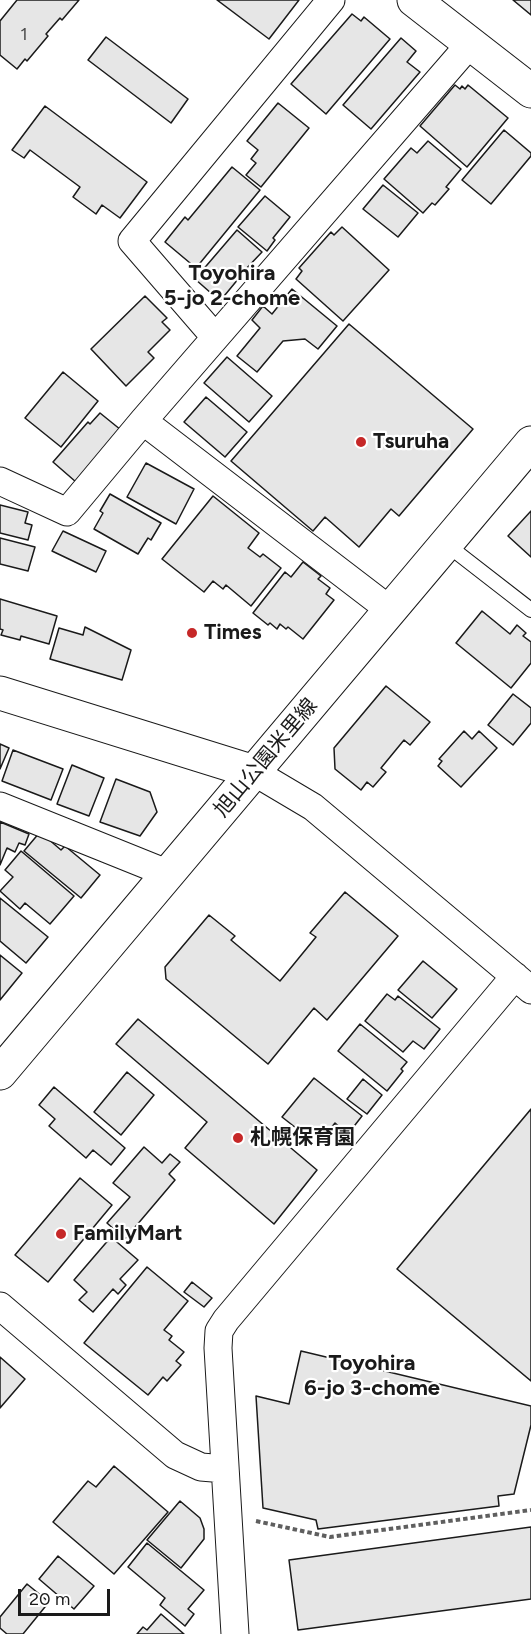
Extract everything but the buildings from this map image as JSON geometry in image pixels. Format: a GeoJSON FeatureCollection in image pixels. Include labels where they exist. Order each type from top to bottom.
{"type":"FeatureCollection","features":[{"type":"Feature","properties":{"kind":"main road"},"geometry":{"type":"LineString","coordinates":[[428,4],[470,44],[531,91]]}},
{"type":"Feature","properties":{"kind":"main road","name":"旭山公園米里線"},"geometry":{"type":"LineString","coordinates":[[0,1073],[531,443]]}},
{"type":"Feature","properties":{"kind":"main road"},"geometry":{"type":"LineString","coordinates":[[0,693],[254,772]]}},
{"type":"Feature","properties":{"kind":"street"},"geometry":{"type":"LineString","coordinates":[[215,337],[132,241],[331,0]]}},
{"type":"Feature","properties":{"kind":"street"},"geometry":{"type":"LineString","coordinates":[[0,481],[67,512],[215,337],[470,44]]}},
{"type":"Feature","properties":{"kind":"street"},"geometry":{"type":"LineString","coordinates":[[143,421],[390,610]]}},
{"type":"Feature","properties":{"kind":"street"},"geometry":{"type":"LineString","coordinates":[[235,1634],[218,1348],[219,1331],[226,1320],[523,983],[313,807],[254,772]]}},
{"type":"Feature","properties":{"kind":"street"},"geometry":{"type":"LineString","coordinates":[[0,806],[169,874]]}},
{"type":"Feature","properties":{"kind":"street"},"geometry":{"type":"LineString","coordinates":[[0,1306],[175,1455],[201,1467],[225,1469]]}},
{"type":"Feature","properties":{"kind":"lane"},"geometry":{"type":"LineString","coordinates":[[446,544],[531,610]]}},
{"type":"Feature","properties":{"kind":"path"},"geometry":{"type":"LineString","coordinates":[[246,1519],[330,1537],[531,1510]]}},
{"type":"Feature","properties":{"kind":"place","name":"Tsuruha"},"geometry":{"type":"Point","coordinates":[361,442]}},
{"type":"Feature","properties":{"kind":"place","name":"Times"},"geometry":{"type":"Point","coordinates":[192,633]}},
{"type":"Feature","properties":{"kind":"place","name":"札幌保育園"},"geometry":{"type":"Point","coordinates":[238,1138]}},
{"type":"Feature","properties":{"kind":"place","name":"FamilyMart"},"geometry":{"type":"Point","coordinates":[61,1234]}},
{"type":"Feature","properties":{"kind":"district","name":"Toyohira 5-jo 2-chome"},"geometry":{"type":"Point","coordinates":[232,286]}},
{"type":"Feature","properties":{"kind":"district","name":"Toyohira 6-jo 3-chome"},"geometry":{"type":"Point","coordinates":[372,1376]}}]}
